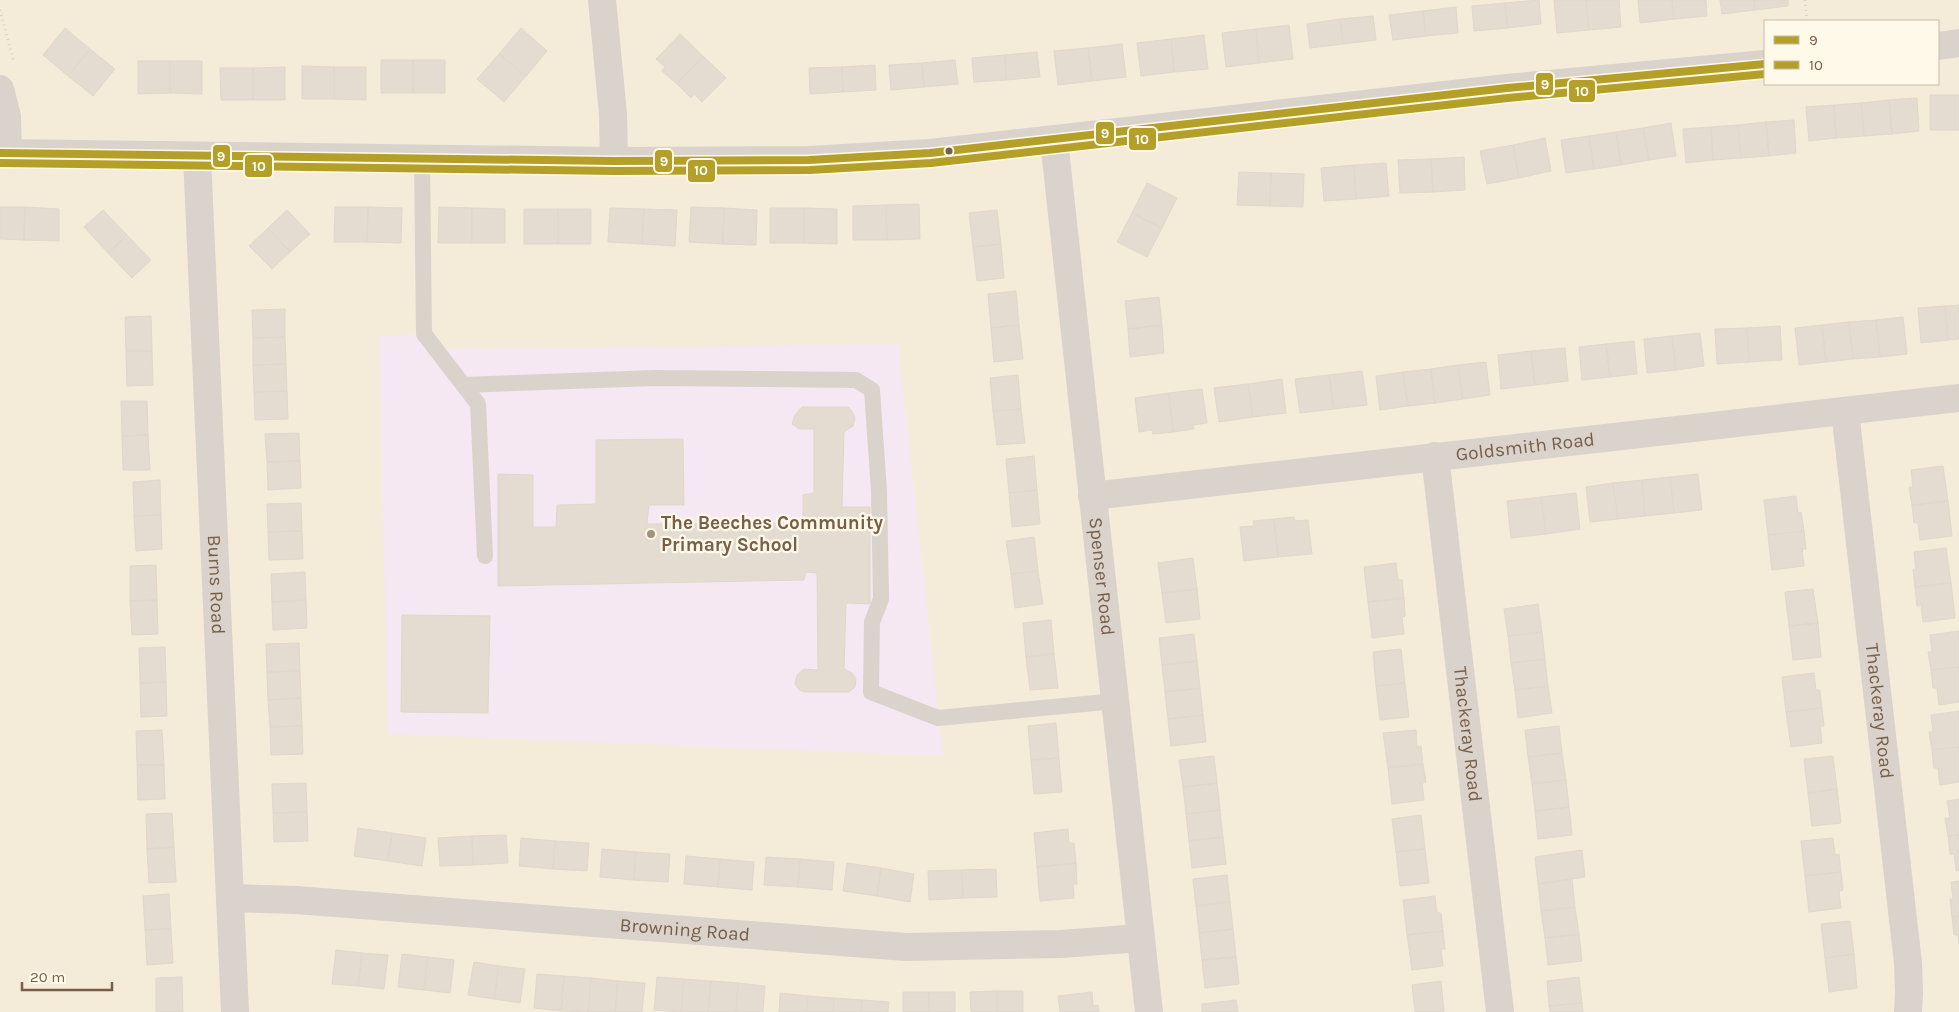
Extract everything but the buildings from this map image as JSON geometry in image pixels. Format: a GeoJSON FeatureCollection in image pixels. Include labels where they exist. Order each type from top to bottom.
{"type":"FeatureCollection","features":[{"type":"Feature","properties":{"kind":"street"},"geometry":{"type":"LineString","coordinates":[[602,0],[613,114],[614,161]]}},
{"type":"Feature","properties":{"kind":"street"},"geometry":{"type":"LineString","coordinates":[[1939,46],[1959,43]]}},
{"type":"Feature","properties":{"kind":"street"},"geometry":{"type":"LineString","coordinates":[[0,89],[6,117],[4,153],[614,161],[809,160],[930,153],[1507,88],[1764,64]]}},
{"type":"Feature","properties":{"kind":"street","name":"Spenser Road"},"geometry":{"type":"LineString","coordinates":[[1054,140],[1149,1012]]}},
{"type":"Feature","properties":{"kind":"street","name":"Burns Road"},"geometry":{"type":"LineString","coordinates":[[197,156],[235,1012]]}},
{"type":"Feature","properties":{"kind":"street","name":"Goldsmith Road"},"geometry":{"type":"LineString","coordinates":[[1092,496],[1959,398]]}},
{"type":"Feature","properties":{"kind":"street","name":"Thackeray Road"},"geometry":{"type":"LineString","coordinates":[[1846,411],[1908,963],[1908,1012]]}},
{"type":"Feature","properties":{"kind":"street","name":"Thackeray Road"},"geometry":{"type":"LineString","coordinates":[[1435,456],[1500,1012]]}},
{"type":"Feature","properties":{"kind":"street","name":"Browning Road"},"geometry":{"type":"LineString","coordinates":[[230,898],[296,900],[906,947],[1061,944],[1140,938]]}},
{"type":"Feature","properties":{"kind":"lane"},"geometry":{"type":"LineString","coordinates":[[422,159],[424,334],[478,404],[485,556]]}},
{"type":"Feature","properties":{"kind":"lane"},"geometry":{"type":"LineString","coordinates":[[463,385],[654,378],[856,380],[872,390],[878,481],[881,598],[872,622],[871,692],[938,718],[1116,700]]}},
{"type":"Feature","properties":{"kind":"path"},"geometry":{"type":"LineString","coordinates":[[1805,0],[1807,20]]}},
{"type":"Feature","properties":{"kind":"shaded area"},"geometry":{"type":"Polygon","coordinates":[[[0,0],[1959,0],[1959,1012],[0,1012],[0,0]]]}},
{"type":"Feature","properties":{"kind":"shaded area","name":"The Beeches Community Primary School"},"geometry":{"type":"Polygon","coordinates":[[[424,334],[448,349],[898,344],[943,756],[388,734],[379,337],[424,334]]]}},
{"type":"Feature","properties":{"kind":"transit line","name":"9"},"geometry":{"type":"LineString","coordinates":[[0,153],[614,161],[809,160],[930,153],[1507,88],[1764,64]]}},
{"type":"Feature","properties":{"kind":"transit line","name":"10"},"geometry":{"type":"LineString","coordinates":[[0,163],[614,171],[810,170],[931,163],[1508,98],[1764,74]]}},
{"type":"Feature","properties":{"kind":"place","name":"The Beeches Community Primary School"},"geometry":{"type":"Point","coordinates":[651,534]}}]}
